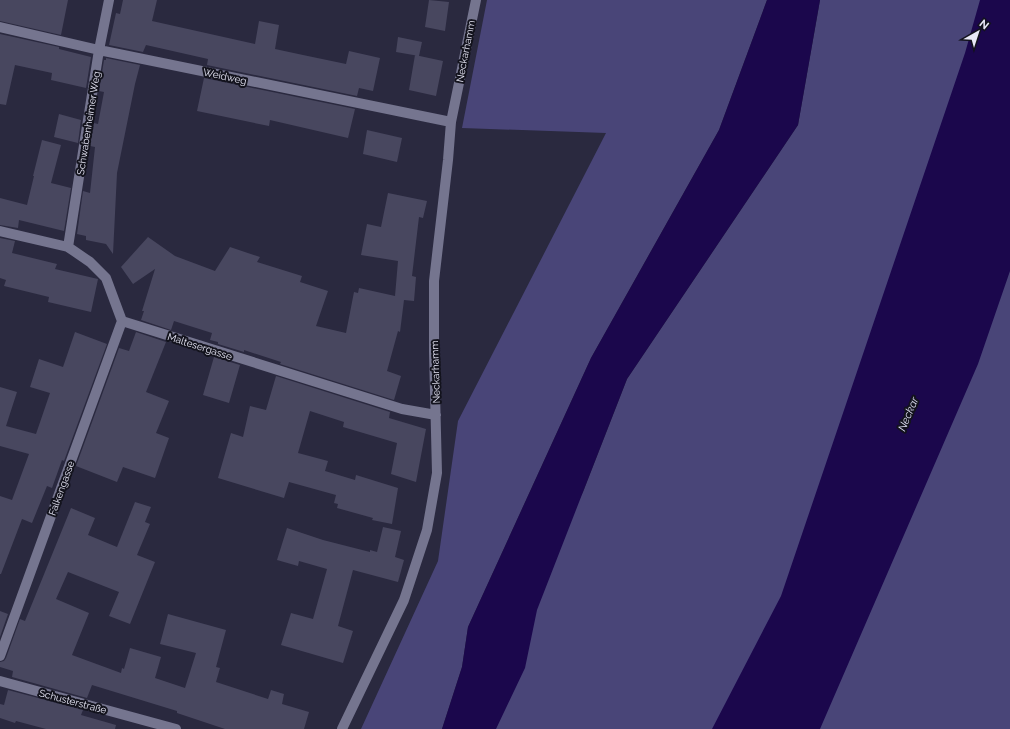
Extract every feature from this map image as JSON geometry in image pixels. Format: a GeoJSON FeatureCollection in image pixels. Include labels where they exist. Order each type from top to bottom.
{"type":"FeatureCollection","features":[{"type":"Feature","properties":{"kind":"street","name":"Schwabenheimer Weg"},"geometry":{"type":"LineString","coordinates":[[68,247],[99,50],[109,0]]}},
{"type":"Feature","properties":{"kind":"street","name":"Neckarhamm"},"geometry":{"type":"LineString","coordinates":[[342,729],[404,600],[427,530],[437,473],[434,281],[451,122],[476,0]]}},
{"type":"Feature","properties":{"kind":"street","name":"Weidweg"},"geometry":{"type":"LineString","coordinates":[[0,27],[99,50],[451,122]]}},
{"type":"Feature","properties":{"kind":"street"},"geometry":{"type":"LineString","coordinates":[[0,231],[68,247],[90,262],[106,278],[122,321]]}},
{"type":"Feature","properties":{"kind":"street","name":"Maltesergasse"},"geometry":{"type":"LineString","coordinates":[[122,321],[402,409],[436,415]]}},
{"type":"Feature","properties":{"kind":"street","name":"Falkengasse"},"geometry":{"type":"LineString","coordinates":[[0,656],[122,321]]}},
{"type":"Feature","properties":{"kind":"street","name":"Schusterstraße"},"geometry":{"type":"LineString","coordinates":[[0,681],[145,725],[176,729]]}},
{"type":"Feature","properties":{"kind":"shaded area"},"geometry":{"type":"Polygon","coordinates":[[[487,0],[767,0],[719,130],[591,358],[468,627],[462,667],[442,729],[361,729],[438,561],[458,421],[606,133],[462,128],[487,0]]]}},
{"type":"Feature","properties":{"kind":"shaded area"},"geometry":{"type":"Polygon","coordinates":[[[820,0],[1010,0],[1010,729],[493,729],[568,520],[583,492],[627,379],[798,125],[820,0]]]}},
{"type":"Feature","properties":{"kind":"water"},"geometry":{"type":"Polygon","coordinates":[[[767,0],[820,0],[798,125],[627,379],[537,610],[525,668],[496,729],[442,729],[462,667],[468,627],[591,358],[719,130],[767,0]]]}},
{"type":"Feature","properties":{"kind":"water","name":"Neckar"},"geometry":{"type":"Polygon","coordinates":[[[980,0],[1010,0],[1010,271],[978,364],[820,729],[712,729],[781,596],[965,53],[980,0]]]}},
{"type":"Feature","properties":{"kind":"building"},"geometry":{"type":"Polygon","coordinates":[[[0,0],[68,0],[61,35],[0,21],[0,0]]]}},
{"type":"Feature","properties":{"kind":"building"},"geometry":{"type":"Polygon","coordinates":[[[123,0],[157,0],[152,21],[255,44],[259,21],[279,25],[275,49],[346,64],[349,51],[380,58],[373,91],[359,88],[357,96],[207,65],[208,59],[146,45],[143,52],[109,45],[116,13],[120,14],[123,0]]]}},
{"type":"Feature","properties":{"kind":"building"},"geometry":{"type":"Polygon","coordinates":[[[429,0],[449,2],[445,31],[425,27],[429,0]]]}},
{"type":"Feature","properties":{"kind":"building"},"geometry":{"type":"Polygon","coordinates":[[[0,34],[59,47],[59,49],[91,57],[86,88],[51,80],[52,73],[15,65],[6,105],[0,104],[0,34]]]}},
{"type":"Feature","properties":{"kind":"building"},"geometry":{"type":"Polygon","coordinates":[[[398,37],[422,42],[419,56],[396,52],[398,37]]]}},
{"type":"Feature","properties":{"kind":"building"},"geometry":{"type":"Polygon","coordinates":[[[415,55],[443,61],[436,96],[409,90],[415,55]]]}},
{"type":"Feature","properties":{"kind":"building"},"geometry":{"type":"Polygon","coordinates":[[[106,58],[140,65],[117,173],[113,254],[106,244],[86,240],[86,236],[77,234],[83,191],[90,193],[95,147],[90,146],[94,123],[98,124],[104,92],[99,91],[104,60],[106,60],[106,58]]]}},
{"type":"Feature","properties":{"kind":"building"},"geometry":{"type":"Polygon","coordinates":[[[204,78],[355,109],[348,138],[270,120],[269,126],[197,111],[204,78]]]}},
{"type":"Feature","properties":{"kind":"building"},"geometry":{"type":"Polygon","coordinates":[[[59,114],[81,120],[78,143],[54,137],[59,114]]]}},
{"type":"Feature","properties":{"kind":"building"},"geometry":{"type":"Polygon","coordinates":[[[367,130],[402,138],[397,162],[363,154],[367,130]]]}},
{"type":"Feature","properties":{"kind":"building"},"geometry":{"type":"Polygon","coordinates":[[[42,140],[61,145],[51,183],[71,188],[64,231],[19,220],[18,228],[0,225],[0,198],[27,205],[42,140]]]}},
{"type":"Feature","properties":{"kind":"building"},"geometry":{"type":"Polygon","coordinates":[[[388,193],[427,201],[423,218],[419,217],[412,276],[416,277],[414,301],[404,300],[400,332],[398,331],[387,371],[401,376],[394,400],[280,364],[281,362],[244,350],[244,352],[218,344],[218,342],[210,340],[212,333],[174,321],[171,330],[141,320],[144,311],[142,311],[155,269],[133,284],[121,267],[148,237],[175,256],[215,271],[230,247],[260,257],[257,262],[302,276],[300,282],[328,291],[316,326],[346,333],[354,292],[358,293],[359,288],[395,296],[398,261],[361,255],[367,224],[381,227],[388,193]]]}},
{"type":"Feature","properties":{"kind":"building"},"geometry":{"type":"Polygon","coordinates":[[[0,238],[15,241],[12,253],[57,264],[55,269],[98,279],[91,312],[48,302],[49,297],[4,286],[6,280],[0,278],[0,238]]]}},
{"type":"Feature","properties":{"kind":"building"},"geometry":{"type":"Polygon","coordinates":[[[75,332],[107,344],[64,461],[62,460],[52,488],[47,486],[32,523],[22,519],[0,574],[0,496],[12,500],[29,454],[0,446],[0,387],[17,392],[6,426],[36,434],[50,393],[30,387],[39,359],[63,367],[75,332]]]}},
{"type":"Feature","properties":{"kind":"building"},"geometry":{"type":"Polygon","coordinates":[[[136,332],[166,342],[146,392],[169,401],[156,433],[169,438],[155,478],[123,467],[117,482],[76,466],[119,348],[129,351],[136,332]]]}},
{"type":"Feature","properties":{"kind":"building"},"geometry":{"type":"Polygon","coordinates":[[[214,357],[240,365],[229,403],[203,395],[214,357]]]}},
{"type":"Feature","properties":{"kind":"building"},"geometry":{"type":"Polygon","coordinates":[[[276,376],[390,412],[389,418],[426,429],[416,482],[391,474],[397,443],[343,427],[344,422],[310,411],[298,453],[328,461],[325,471],[355,480],[356,475],[398,488],[392,524],[372,520],[373,518],[337,508],[338,504],[334,503],[336,495],[289,482],[284,498],[218,478],[231,433],[243,437],[250,406],[266,410],[276,376]]]}},
{"type":"Feature","properties":{"kind":"building"},"geometry":{"type":"Polygon","coordinates":[[[135,502],[151,507],[145,522],[150,524],[137,555],[155,562],[130,624],[109,616],[119,592],[68,572],[56,599],[89,613],[72,655],[121,673],[122,668],[124,669],[130,648],[161,657],[155,678],[185,688],[196,653],[160,644],[168,614],[226,630],[216,667],[220,668],[216,682],[268,699],[271,690],[284,694],[282,704],[309,712],[304,729],[225,729],[177,713],[177,711],[92,685],[87,698],[12,677],[13,671],[0,667],[0,662],[4,661],[6,658],[20,619],[25,621],[71,508],[95,518],[88,535],[117,547],[135,502]]]}},
{"type":"Feature","properties":{"kind":"building"},"geometry":{"type":"Polygon","coordinates":[[[383,527],[401,531],[395,557],[404,560],[398,582],[353,570],[338,626],[353,631],[343,663],[281,645],[291,613],[313,619],[327,569],[299,561],[298,566],[277,560],[287,528],[323,540],[370,552],[370,550],[377,552],[383,527]]]}},
{"type":"Feature","properties":{"kind":"building"},"geometry":{"type":"Polygon","coordinates":[[[0,611],[8,614],[0,637],[0,611]]]}},
{"type":"Feature","properties":{"kind":"building"},"geometry":{"type":"Polygon","coordinates":[[[8,690],[83,710],[81,715],[116,725],[115,729],[46,729],[16,721],[15,723],[0,718],[0,704],[4,705],[8,690]]]}}]}
